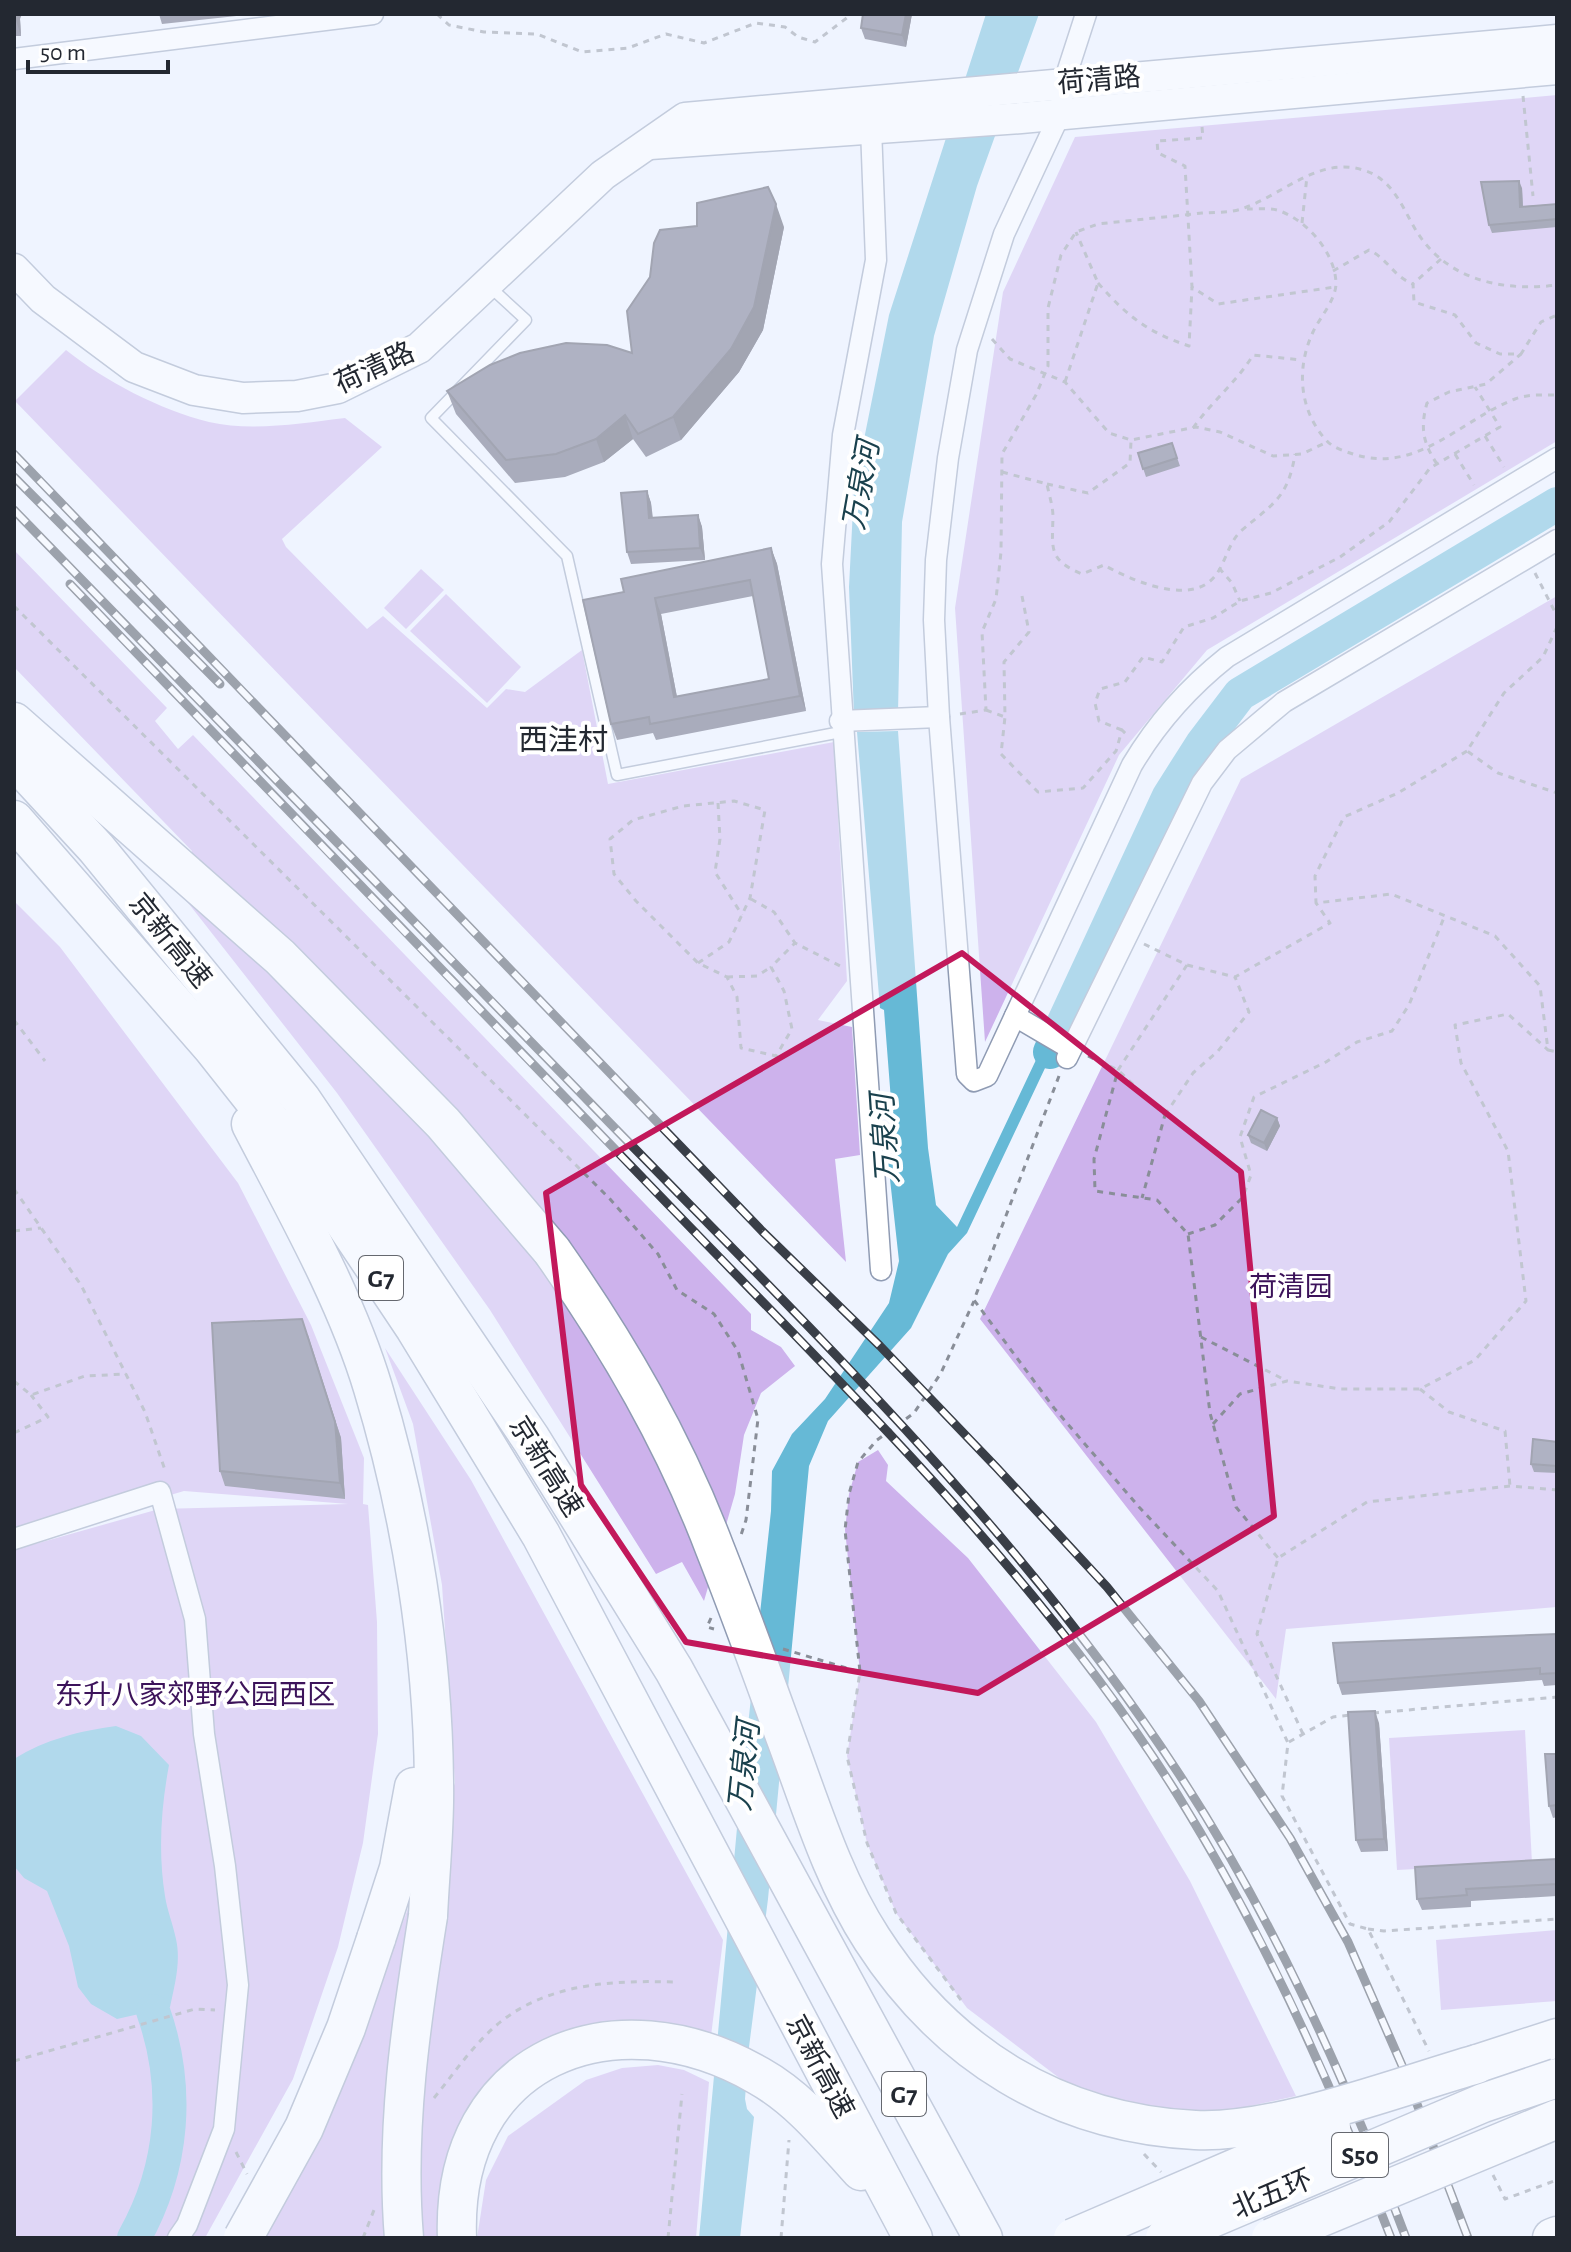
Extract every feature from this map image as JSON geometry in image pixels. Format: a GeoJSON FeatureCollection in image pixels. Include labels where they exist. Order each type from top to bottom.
{"type":"FeatureCollection","features":[{"type":"Feature","properties":{"kind":"highway"},"geometry":{"type":"LineString","coordinates":[[14,722],[280,957],[443,1123],[552,1251],[636,1378],[673,1450],[715,1549],[810,1805],[859,1916],[911,1993],[950,2035],[1002,2074],[1048,2098],[1125,2122],[1198,2130],[1281,2121],[1557,2038]]}},
{"type":"Feature","properties":{"kind":"highway","name":"京新高速"},"geometry":{"type":"LineString","coordinates":[[14,759],[96,848],[301,1099],[531,1439],[674,1670],[983,2238]]}},
{"type":"Feature","properties":{"kind":"highway","name":"京新高速"},"geometry":{"type":"LineString","coordinates":[[14,820],[212,1047],[310,1171],[415,1328],[541,1535],[906,2224]]}},
{"type":"Feature","properties":{"kind":"highway"},"geometry":{"type":"LineString","coordinates":[[212,1047],[319,1256],[373,1386],[420,1589],[434,1782],[428,1916],[411,2025],[404,2104],[401,2194],[404,2238]]}},
{"type":"Feature","properties":{"kind":"highway"},"geometry":{"type":"LineString","coordinates":[[243,2238],[304,2128],[346,2028],[376,1939],[408,1824],[427,1689]]}},
{"type":"Feature","properties":{"kind":"highway"},"geometry":{"type":"LineString","coordinates":[[457,2238],[460,2185],[468,2155],[499,2098],[523,2074],[549,2058],[593,2042],[651,2039],[718,2056],[760,2076],[799,2104],[906,2224]]}},
{"type":"Feature","properties":{"kind":"highway"},"geometry":{"type":"LineString","coordinates":[[1073,2238],[1477,2064]]}},
{"type":"Feature","properties":{"kind":"highway","name":"北五环"},"geometry":{"type":"LineString","coordinates":[[1165,2238],[1483,2103],[1557,2078]]}},
{"type":"Feature","properties":{"kind":"highway","name":"北五环"},"geometry":{"type":"LineString","coordinates":[[1271,2238],[1557,2119]]}},
{"type":"Feature","properties":{"kind":"main road","name":"荷清路"},"geometry":{"type":"LineString","coordinates":[[14,269],[43,299],[134,367],[194,390],[243,398],[297,396],[338,388],[377,372],[419,348],[603,175],[685,118],[1557,40]]}},
{"type":"Feature","properties":{"kind":"main road","name":"荷清路"},"geometry":{"type":"LineString","coordinates":[[650,144],[1050,115],[1557,69]]}},
{"type":"Feature","properties":{"kind":"street"},"geometry":{"type":"LineString","coordinates":[[14,59],[373,14]]}},
{"type":"Feature","properties":{"kind":"street"},"geometry":{"type":"LineString","coordinates":[[1086,14],[1064,82],[1004,234],[967,350],[948,458],[936,560],[934,620],[939,717],[967,1074],[974,1081],[987,1076],[1142,748],[1197,681],[1227,657],[1557,458]]}},
{"type":"Feature","properties":{"kind":"street"},"geometry":{"type":"LineString","coordinates":[[871,128],[876,260],[843,435],[832,564],[881,1270]]}},
{"type":"Feature","properties":{"kind":"street"},"geometry":{"type":"LineString","coordinates":[[1015,1016],[1068,1051],[1202,783],[1227,750],[1284,702],[1557,540]]}},
{"type":"Feature","properties":{"kind":"street"},"geometry":{"type":"LineString","coordinates":[[841,726],[939,717]]}},
{"type":"Feature","properties":{"kind":"street"},"geometry":{"type":"LineString","coordinates":[[14,1539],[160,1492],[195,1619],[204,1734],[225,1866],[238,1985],[224,2129],[187,2225],[178,2238]]}},
{"type":"Feature","properties":{"kind":"lane"},"geometry":{"type":"LineString","coordinates":[[487,284],[526,320],[431,418],[567,556],[617,775],[841,726]]}},
{"type":"Feature","properties":{"kind":"path"},"geometry":{"type":"LineString","coordinates":[[437,14],[449,25],[484,32],[537,34],[582,52],[628,48],[666,34],[704,43],[756,23],[785,27],[798,37],[815,42],[852,14]]}},
{"type":"Feature","properties":{"kind":"path"},"geometry":{"type":"LineString","coordinates":[[1523,92],[1533,196]]}},
{"type":"Feature","properties":{"kind":"path"},"geometry":{"type":"LineString","coordinates":[[1076,232],[1098,283],[1120,308],[1153,334],[1189,346],[1192,287],[1185,166],[1158,153],[1157,141],[1203,138],[1201,119]]}},
{"type":"Feature","properties":{"kind":"path"},"geometry":{"type":"LineString","coordinates":[[1243,209],[1307,175],[1327,169],[1361,168],[1381,178],[1398,196],[1416,231],[1441,259],[1467,277],[1495,286],[1525,289],[1557,285]]}},
{"type":"Feature","properties":{"kind":"path"},"geometry":{"type":"LineString","coordinates":[[1302,223],[1307,175]]}},
{"type":"Feature","properties":{"kind":"path"},"geometry":{"type":"LineString","coordinates":[[986,710],[982,632],[996,599],[1002,454],[1045,371],[1052,280],[1061,255],[1076,232],[1098,224],[1243,209],[1276,210],[1302,223],[1321,244],[1333,271],[1335,287],[1303,360],[1300,386],[1327,442],[1364,457],[1388,461],[1412,456],[1516,398],[1557,395]]}},
{"type":"Feature","properties":{"kind":"path"},"geometry":{"type":"LineString","coordinates":[[1333,271],[1369,250],[1384,257],[1397,278],[1413,284]]}},
{"type":"Feature","properties":{"kind":"path"},"geometry":{"type":"LineString","coordinates":[[1413,284],[1441,259]]}},
{"type":"Feature","properties":{"kind":"path"},"geometry":{"type":"LineString","coordinates":[[1065,382],[1098,283]]}},
{"type":"Feature","properties":{"kind":"path"},"geometry":{"type":"LineString","coordinates":[[1413,284],[1414,302],[1455,315],[1476,343],[1500,354],[1521,354]]}},
{"type":"Feature","properties":{"kind":"path"},"geometry":{"type":"LineString","coordinates":[[1192,287],[1218,304],[1335,287]]}},
{"type":"Feature","properties":{"kind":"path"},"geometry":{"type":"LineString","coordinates":[[1437,464],[1427,448],[1421,424],[1427,403],[1449,392],[1486,384],[1521,354],[1541,322],[1557,315]]}},
{"type":"Feature","properties":{"kind":"path"},"geometry":{"type":"LineString","coordinates":[[976,321],[1010,359],[1045,371],[1065,382],[1109,433],[1131,440],[1193,428],[1220,432],[1273,456],[1295,454],[1327,442]]}},
{"type":"Feature","properties":{"kind":"path"},"geometry":{"type":"LineString","coordinates":[[1193,428],[1211,403],[1240,378],[1253,355],[1303,360]]}},
{"type":"Feature","properties":{"kind":"path"},"geometry":{"type":"LineString","coordinates":[[1142,748],[1122,730],[1099,721],[1095,703],[1100,689],[1125,682],[1143,657],[1162,662],[1184,627],[1213,618],[1240,601],[1271,593],[1340,557],[1389,522],[1430,468],[1500,427],[1475,387]]}},
{"type":"Feature","properties":{"kind":"path"},"geometry":{"type":"LineString","coordinates":[[1485,436],[1514,483]]}},
{"type":"Feature","properties":{"kind":"path"},"geometry":{"type":"LineString","coordinates":[[1001,472],[1088,493],[1130,463],[1131,440]]}},
{"type":"Feature","properties":{"kind":"path"},"geometry":{"type":"LineString","coordinates":[[1455,453],[1484,501]]}},
{"type":"Feature","properties":{"kind":"path"},"geometry":{"type":"LineString","coordinates":[[1047,484],[1053,514],[1050,544],[1061,565],[1082,574],[1104,565],[1124,576],[1183,591],[1209,583],[1231,541],[1267,513],[1291,477],[1295,454]]}},
{"type":"Feature","properties":{"kind":"path"},"geometry":{"type":"LineString","coordinates":[[1527,558],[1557,616]]}},
{"type":"Feature","properties":{"kind":"path"},"geometry":{"type":"LineString","coordinates":[[1219,568],[1232,583],[1240,601]]}},
{"type":"Feature","properties":{"kind":"path"},"geometry":{"type":"LineString","coordinates":[[1022,596],[1029,632],[1004,662],[1005,717],[1001,754],[1038,792],[1083,788],[1116,751],[1122,730]]}},
{"type":"Feature","properties":{"kind":"path"},"geometry":{"type":"LineString","coordinates":[[14,606],[610,1199],[658,1254],[677,1290],[714,1314],[738,1351],[758,1419]]}},
{"type":"Feature","properties":{"kind":"path"},"geometry":{"type":"LineString","coordinates":[[1127,936],[1187,965],[1235,977],[1330,923],[1316,903],[1315,876],[1344,817],[1398,793],[1467,751],[1504,693],[1543,657],[1557,627]]}},
{"type":"Feature","properties":{"kind":"path"},"geometry":{"type":"LineString","coordinates":[[939,717],[986,710],[1005,717]]}},
{"type":"Feature","properties":{"kind":"path"},"geometry":{"type":"LineString","coordinates":[[1467,751],[1498,773],[1557,793]]}},
{"type":"Feature","properties":{"kind":"path"},"geometry":{"type":"LineString","coordinates":[[698,963],[729,942],[750,898],[765,810],[734,801],[718,802],[683,806],[633,820],[610,839],[614,874],[698,963],[727,977],[757,976],[795,943]]}},
{"type":"Feature","properties":{"kind":"path"},"geometry":{"type":"LineString","coordinates":[[718,802],[720,839],[715,872],[742,915]]}},
{"type":"Feature","properties":{"kind":"path"},"geometry":{"type":"LineString","coordinates":[[1316,903],[1391,894],[1495,936],[1540,986],[1548,1050]]}},
{"type":"Feature","properties":{"kind":"path"},"geometry":{"type":"LineString","coordinates":[[750,898],[774,912],[795,943],[860,976]]}},
{"type":"Feature","properties":{"kind":"path"},"geometry":{"type":"LineString","coordinates":[[1188,1234],[1215,1225],[1243,1197],[1251,1175],[1240,1137],[1254,1097],[1326,1062],[1357,1042],[1392,1031],[1409,1005],[1445,914]]}},
{"type":"Feature","properties":{"kind":"path"},"geometry":{"type":"LineString","coordinates":[[1187,965],[1118,1070],[1094,1159],[1095,1191],[1157,1200],[1188,1234],[1199,1336],[1213,1424],[1236,1507],[1278,1558]]}},
{"type":"Feature","properties":{"kind":"path"},"geometry":{"type":"LineString","coordinates":[[727,977],[737,997],[741,1048],[776,1056],[792,1029],[784,991],[771,967]]}},
{"type":"Feature","properties":{"kind":"path"},"geometry":{"type":"LineString","coordinates":[[1142,1198],[1165,1115],[1193,1073],[1218,1051],[1249,1012],[1235,977]]}},
{"type":"Feature","properties":{"kind":"path"},"geometry":{"type":"LineString","coordinates":[[1199,1336],[1287,1381],[1341,1389],[1420,1389],[1475,1360],[1526,1301],[1508,1151],[1461,1063],[1455,1025],[1508,1014],[1548,1050],[1557,1052]]}},
{"type":"Feature","properties":{"kind":"path"},"geometry":{"type":"LineString","coordinates":[[14,1020],[45,1061]]}},
{"type":"Feature","properties":{"kind":"path"},"geometry":{"type":"LineString","coordinates":[[967,2008],[896,1913],[867,1843],[847,1756],[860,1672],[845,1530],[849,1494],[858,1462],[877,1440],[914,1413],[941,1373],[974,1300],[1068,1051],[1118,1070],[1165,1115]]}},
{"type":"Feature","properties":{"kind":"path"},"geometry":{"type":"LineString","coordinates":[[14,1189],[81,1285],[145,1412],[170,1485],[160,1492]]}},
{"type":"Feature","properties":{"kind":"path"},"geometry":{"type":"LineString","coordinates":[[14,1231],[41,1228]]}},
{"type":"Feature","properties":{"kind":"path"},"geometry":{"type":"LineString","coordinates":[[974,1300],[1054,1408],[1139,1507],[1218,1591],[1288,1743],[1282,1796],[1350,1924],[1384,1931],[1557,1919]]}},
{"type":"Feature","properties":{"kind":"path"},"geometry":{"type":"LineString","coordinates":[[31,1395],[85,1376],[126,1374]]}},
{"type":"Feature","properties":{"kind":"path"},"geometry":{"type":"LineString","coordinates":[[14,1381],[31,1395],[48,1417],[14,1433]]}},
{"type":"Feature","properties":{"kind":"path"},"geometry":{"type":"LineString","coordinates":[[1213,1424],[1240,1394],[1287,1381]]}},
{"type":"Feature","properties":{"kind":"path"},"geometry":{"type":"LineString","coordinates":[[1420,1389],[1449,1412],[1505,1431],[1510,1486]]}},
{"type":"Feature","properties":{"kind":"path"},"geometry":{"type":"LineString","coordinates":[[1303,1734],[1257,1634],[1278,1558],[1367,1502],[1510,1486],[1557,1490]]}},
{"type":"Feature","properties":{"kind":"path"},"geometry":{"type":"LineString","coordinates":[[779,1648],[860,1672]]}},
{"type":"Feature","properties":{"kind":"path"},"geometry":{"type":"LineString","coordinates":[[1288,1743],[1333,1717],[1557,1697]]}},
{"type":"Feature","properties":{"kind":"path"},"geometry":{"type":"LineString","coordinates":[[1368,1929],[1432,2057]]}},
{"type":"Feature","properties":{"kind":"path"},"geometry":{"type":"LineString","coordinates":[[14,2061],[195,2009]]}},
{"type":"Feature","properties":{"kind":"path"},"geometry":{"type":"LineString","coordinates":[[668,2238],[682,2094]]}},
{"type":"Feature","properties":{"kind":"path"},"geometry":{"type":"LineString","coordinates":[[781,2238],[789,2140]]}},
{"type":"Feature","properties":{"kind":"path"},"geometry":{"type":"LineString","coordinates":[[1140,2151],[1161,2172]]}},
{"type":"Feature","properties":{"kind":"path"},"geometry":{"type":"LineString","coordinates":[[1491,2170],[1505,2199],[1557,2180]]}},
{"type":"Feature","properties":{"kind":"highlighted area"},"geometry":{"type":"Polygon","coordinates":[[[962,953],[1241,1172],[1274,1516],[978,1693],[686,1642],[581,1485],[546,1193],[962,953]]]}},
{"type":"Feature","properties":{"kind":"green space"},"geometry":{"type":"Polygon","coordinates":[[[1557,95],[1557,441],[1207,650],[1119,755],[985,1042],[955,608],[1003,292],[1075,137],[1557,95]]]}},
{"type":"Feature","properties":{"kind":"green space"},"geometry":{"type":"Polygon","coordinates":[[[66,350],[134,393],[190,417],[242,426],[345,418],[382,447],[282,539],[286,547],[367,629],[383,616],[487,708],[506,689],[525,692],[582,650],[608,784],[834,742],[847,981],[818,1020],[852,1027],[860,1155],[835,1159],[846,1262],[15,401],[66,350]]]}},
{"type":"Feature","properties":{"kind":"green space"},"geometry":{"type":"Polygon","coordinates":[[[14,550],[167,708],[155,721],[178,749],[193,735],[751,1314],[751,1330],[781,1347],[795,1366],[761,1393],[744,1435],[735,1494],[704,1601],[682,1562],[656,1574],[490,1310],[337,1093],[178,890],[192,851],[14,667],[14,550]]]}},
{"type":"Feature","properties":{"kind":"green space"},"geometry":{"type":"Polygon","coordinates":[[[421,569],[444,590],[406,629],[384,608],[421,569]]]}},
{"type":"Feature","properties":{"kind":"green space"},"geometry":{"type":"Polygon","coordinates":[[[446,594],[521,667],[487,703],[410,631],[446,594]]]}},
{"type":"Feature","properties":{"kind":"green space","name":"荷清园"},"geometry":{"type":"Polygon","coordinates":[[[1557,596],[1557,1607],[1286,1629],[1276,1699],[980,1319],[1241,779],[1557,596]]]}},
{"type":"Feature","properties":{"kind":"green space","name":"东升八家郊野公园西区"},"geometry":{"type":"Polygon","coordinates":[[[14,901],[60,947],[238,1183],[311,1325],[364,1458],[363,1504],[368,1505],[377,1622],[378,1734],[363,1843],[338,1947],[293,2079],[205,2238],[14,2238],[14,1550],[159,1509],[348,1504],[184,1491],[14,1541],[14,901]]]}},
{"type":"Feature","properties":{"kind":"green space"},"geometry":{"type":"Polygon","coordinates":[[[385,1348],[471,1480],[723,1940],[710,2044],[605,2024],[549,2037],[506,2071],[471,2115],[438,2198],[439,2238],[260,2238],[379,1986],[455,1783],[442,1585],[413,1424],[385,1348]]]}},
{"type":"Feature","properties":{"kind":"green space"},"geometry":{"type":"Polygon","coordinates":[[[878,1450],[888,1465],[886,1481],[968,1558],[1096,1722],[1190,1881],[1296,2096],[1199,2117],[1091,2102],[967,2008],[896,1913],[867,1843],[847,1756],[860,1672],[845,1530],[849,1494],[858,1462],[878,1450]]]}},
{"type":"Feature","properties":{"kind":"green space"},"geometry":{"type":"Polygon","coordinates":[[[1525,1730],[1532,1863],[1397,1870],[1389,1738],[1525,1730]]]}},
{"type":"Feature","properties":{"kind":"green space"},"geometry":{"type":"Polygon","coordinates":[[[1557,1930],[1557,2001],[1441,2010],[1436,1940],[1557,1930]]]}},
{"type":"Feature","properties":{"kind":"green space"},"geometry":{"type":"Polygon","coordinates":[[[658,2065],[684,2070],[709,2082],[696,2238],[477,2238],[486,2180],[508,2136],[586,2080],[622,2068],[658,2065]]]}},
{"type":"Feature","properties":{"kind":"water","name":"万泉河"},"geometry":{"type":"Polygon","coordinates":[[[986,14],[1039,14],[977,186],[934,336],[902,522],[898,713],[854,715],[849,587],[854,489],[889,315],[986,14]]]}},
{"type":"Feature","properties":{"kind":"water","name":"万泉河"},"geometry":{"type":"Polygon","coordinates":[[[898,731],[928,1148],[936,1205],[957,1227],[1061,1007],[1072,1011],[967,1233],[948,1254],[911,1328],[828,1421],[809,1466],[768,1899],[749,2047],[745,2099],[747,2109],[754,2117],[740,2238],[699,2238],[737,1828],[771,1511],[772,1471],[792,1434],[825,1399],[889,1303],[899,1261],[888,1161],[895,1152],[884,1010],[880,1008],[857,732],[898,731]]]}},
{"type":"Feature","properties":{"kind":"water"},"geometry":{"type":"Polygon","coordinates":[[[116,1726],[141,1736],[169,1765],[161,1847],[166,1901],[178,1956],[170,2007],[117,2019],[91,2004],[78,1987],[69,1946],[47,1891],[24,1878],[14,1866],[14,1759],[64,1737],[116,1726]]]}},
{"type":"Feature","properties":{"kind":"building"},"geometry":{"type":"Polygon","coordinates":[[[863,14],[906,14],[902,35],[861,28],[863,14]]]}},
{"type":"Feature","properties":{"kind":"building"},"geometry":{"type":"Polygon","coordinates":[[[1519,181],[1520,207],[1557,204],[1557,219],[1489,225],[1481,182],[1519,181]]]}},
{"type":"Feature","properties":{"kind":"building"},"geometry":{"type":"Polygon","coordinates":[[[768,187],[776,204],[754,307],[731,349],[673,417],[638,434],[625,415],[596,439],[556,454],[506,460],[447,391],[490,365],[520,353],[566,343],[607,345],[632,353],[627,311],[650,277],[654,243],[660,230],[697,226],[697,203],[768,187]]]}},
{"type":"Feature","properties":{"kind":"building"},"geometry":{"type":"Polygon","coordinates":[[[1172,443],[1177,458],[1143,469],[1138,453],[1172,443]]]}},
{"type":"Feature","properties":{"kind":"building"},"geometry":{"type":"Polygon","coordinates":[[[647,491],[649,518],[698,515],[700,548],[627,552],[621,493],[647,491]]]}},
{"type":"Feature","properties":{"kind":"building"},"geometry":{"type":"Polygon","coordinates":[[[771,548],[800,696],[650,724],[649,717],[611,724],[583,600],[624,592],[621,579],[771,548]],[[750,580],[655,598],[674,697],[769,679],[750,580]]]}},
{"type":"Feature","properties":{"kind":"building"},"geometry":{"type":"Polygon","coordinates":[[[1261,1110],[1277,1118],[1264,1143],[1248,1135],[1261,1110]]]}},
{"type":"Feature","properties":{"kind":"building"},"geometry":{"type":"Polygon","coordinates":[[[302,1319],[335,1422],[340,1483],[220,1471],[212,1323],[302,1319]]]}},
{"type":"Feature","properties":{"kind":"building"},"geometry":{"type":"Polygon","coordinates":[[[1533,1439],[1557,1442],[1557,1466],[1531,1464],[1533,1439]]]}},
{"type":"Feature","properties":{"kind":"building"},"geometry":{"type":"Polygon","coordinates":[[[1557,1634],[1557,1673],[1540,1674],[1540,1668],[1338,1683],[1333,1643],[1557,1634]]]}},
{"type":"Feature","properties":{"kind":"building"},"geometry":{"type":"Polygon","coordinates":[[[1375,1711],[1384,1839],[1356,1840],[1348,1712],[1375,1711]]]}},
{"type":"Feature","properties":{"kind":"building"},"geometry":{"type":"Polygon","coordinates":[[[1545,1754],[1557,1754],[1557,1805],[1549,1806],[1545,1754]]]}},
{"type":"Feature","properties":{"kind":"building"},"geometry":{"type":"Polygon","coordinates":[[[1557,1859],[1557,1884],[1466,1889],[1467,1895],[1417,1899],[1415,1867],[1557,1859]]]}},
{"type":"Feature","properties":{"kind":"waterway"},"geometry":{"type":"LineString","coordinates":[[1050,1052],[1169,796],[1202,744],[1240,694],[1557,504]]}},
{"type":"Feature","properties":{"kind":"waterway"},"geometry":{"type":"LineString","coordinates":[[134,2238],[158,2183],[169,2126],[167,2069],[153,2011]]}},
{"type":"Feature","properties":{"kind":"railway"},"geometry":{"type":"LineString","coordinates":[[14,454],[762,1231],[880,1346],[1107,1587],[1199,1701],[1290,1838],[1348,1942],[1404,2070],[1468,2238]]}},
{"type":"Feature","properties":{"kind":"railway"},"geometry":{"type":"LineString","coordinates":[[14,477],[220,684]]}},
{"type":"Feature","properties":{"kind":"railway"},"geometry":{"type":"LineString","coordinates":[[14,510],[832,1350],[980,1512],[1050,1597],[1117,1684],[1179,1774],[1246,1885],[1332,2058],[1406,2238]]}},
{"type":"Feature","properties":{"kind":"railway"},"geometry":{"type":"LineString","coordinates":[[70,584],[884,1428],[948,1497],[1069,1641],[1125,1716],[1177,1794],[1239,1901],[1320,2067],[1391,2238]]}},
{"type":"Feature","properties":{"kind":"district","name":"西洼村"},"geometry":{"type":"Point","coordinates":[563,740]}}]}
